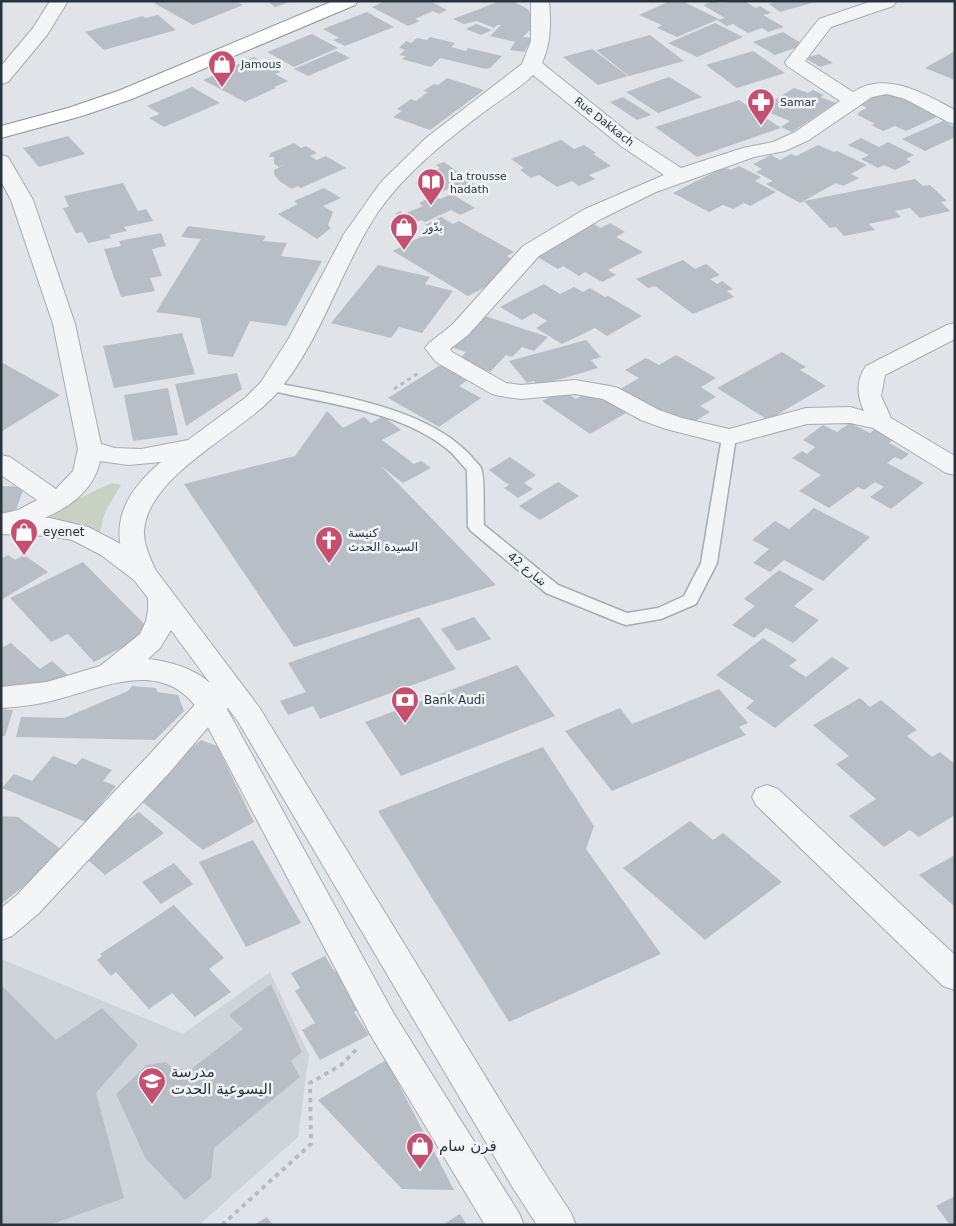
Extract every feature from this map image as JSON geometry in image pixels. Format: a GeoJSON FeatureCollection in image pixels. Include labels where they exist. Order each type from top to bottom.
{"type":"FeatureCollection","features":[{"type":"Feature","properties":{"kind":"highway"},"geometry":{"type":"LineString","coordinates":[[319,13],[341,1]]}},
{"type":"Feature","properties":{"kind":"highway"},"geometry":{"type":"LineString","coordinates":[[1,132],[75,112],[124,96],[349,1]]}},
{"type":"Feature","properties":{"kind":"street"},"geometry":{"type":"LineString","coordinates":[[1,78],[8,63],[40,31],[59,1]]}},
{"type":"Feature","properties":{"kind":"street"},"geometry":{"type":"LineString","coordinates":[[506,1225],[382,1024],[229,741],[222,699],[153,585],[133,546],[131,533],[136,510],[153,485],[197,446],[254,402],[270,386],[299,340],[355,233],[388,186],[446,132],[532,65],[541,41],[540,1]]}},
{"type":"Feature","properties":{"kind":"street"},"geometry":{"type":"LineString","coordinates":[[853,101],[794,62],[825,23],[887,2]]}},
{"type":"Feature","properties":{"kind":"street","name":"Rue Dakkach"},"geometry":{"type":"LineString","coordinates":[[532,65],[628,142],[679,176]]}},
{"type":"Feature","properties":{"kind":"street"},"geometry":{"type":"LineString","coordinates":[[955,118],[912,94],[887,88],[865,93],[802,136],[778,147],[750,152],[679,176],[593,214],[531,251],[460,330],[437,348],[444,357],[500,389],[521,392],[575,387],[610,393],[650,414],[675,424],[729,437],[806,416],[850,415],[881,422],[955,467]]}},
{"type":"Feature","properties":{"kind":"street"},"geometry":{"type":"LineString","coordinates":[[1,161],[22,200],[64,324],[90,449],[86,472],[68,493],[26,517],[1,524]]}},
{"type":"Feature","properties":{"kind":"street"},"geometry":{"type":"LineString","coordinates":[[881,422],[869,396],[874,371],[955,330]]}},
{"type":"Feature","properties":{"kind":"street"},"geometry":{"type":"LineString","coordinates":[[90,449],[108,457],[128,458],[197,446]]}},
{"type":"Feature","properties":{"kind":"street"},"geometry":{"type":"LineString","coordinates":[[1,463],[56,501]]}},
{"type":"Feature","properties":{"kind":"street"},"geometry":{"type":"LineString","coordinates":[[1,524],[50,527],[79,533],[110,549],[153,585],[163,609],[161,621],[152,640],[131,659],[106,674]]}},
{"type":"Feature","properties":{"kind":"street"},"geometry":{"type":"LineString","coordinates":[[1,698],[34,695],[106,674],[136,668],[166,672],[182,678],[249,715],[526,1176],[558,1225]]}},
{"type":"Feature","properties":{"kind":"street"},"geometry":{"type":"LineString","coordinates":[[1,927],[28,904],[222,699]]}},
{"type":"Feature","properties":{"kind":"street"},"geometry":{"type":"LineString","coordinates":[[767,796],[955,976]]}},
{"type":"Feature","properties":{"kind":"lane","name":"شارع 42"},"geometry":{"type":"LineString","coordinates":[[270,386],[329,398],[395,416],[449,442],[474,469],[476,527],[552,589],[626,619],[661,613],[690,600],[709,564],[729,437]]}},
{"type":"Feature","properties":{"kind":"path"},"geometry":{"type":"LineString","coordinates":[[363,408],[444,357]]}},
{"type":"Feature","properties":{"kind":"path"},"geometry":{"type":"LineString","coordinates":[[222,1225],[311,1144],[310,1083],[341,1065],[382,1024]]}},
{"type":"Feature","properties":{"kind":"shaded area","name":"مدرسة اليسوعية الحدت"},"geometry":{"type":"Polygon","coordinates":[[[1,959],[183,1034],[270,972],[309,1055],[298,1137],[199,1225],[1,1225],[1,959]]]}},
{"type":"Feature","properties":{"kind":"green space"},"geometry":{"type":"Polygon","coordinates":[[[112,483],[121,485],[105,512],[100,532],[95,534],[47,520],[43,515],[112,483]]]}},
{"type":"Feature","properties":{"kind":"building"},"geometry":{"type":"Polygon","coordinates":[[[159,1],[235,1],[243,5],[193,25],[154,3],[159,1]]]}},
{"type":"Feature","properties":{"kind":"building"},"geometry":{"type":"Polygon","coordinates":[[[267,1],[290,1],[290,2],[275,7],[267,1]]]}},
{"type":"Feature","properties":{"kind":"building"},"geometry":{"type":"Polygon","coordinates":[[[385,1],[430,1],[447,10],[439,14],[433,11],[415,19],[420,21],[408,26],[372,7],[385,1]]]}},
{"type":"Feature","properties":{"kind":"building"},"geometry":{"type":"Polygon","coordinates":[[[512,1],[528,9],[536,30],[531,29],[523,37],[533,38],[524,52],[510,50],[515,42],[490,36],[501,25],[497,25],[494,28],[477,21],[464,24],[453,19],[498,2],[512,1]]]}},
{"type":"Feature","properties":{"kind":"building"},"geometry":{"type":"Polygon","coordinates":[[[670,1],[682,1],[719,19],[677,37],[657,28],[662,25],[639,15],[670,1]]]}},
{"type":"Feature","properties":{"kind":"building"},"geometry":{"type":"Polygon","coordinates":[[[713,1],[720,3],[744,1],[756,8],[760,6],[771,13],[763,15],[784,27],[768,32],[762,28],[748,33],[733,24],[727,26],[717,20],[725,18],[703,5],[713,1]]]}},
{"type":"Feature","properties":{"kind":"building"},"geometry":{"type":"Polygon","coordinates":[[[778,1],[815,2],[780,12],[769,4],[778,1]]]}},
{"type":"Feature","properties":{"kind":"building"},"geometry":{"type":"Polygon","coordinates":[[[367,12],[394,27],[345,46],[333,40],[339,38],[323,29],[367,12]]]}},
{"type":"Feature","properties":{"kind":"building"},"geometry":{"type":"Polygon","coordinates":[[[158,15],[176,30],[104,50],[85,32],[143,16],[145,18],[158,15]]]}},
{"type":"Feature","properties":{"kind":"building"},"geometry":{"type":"Polygon","coordinates":[[[715,23],[743,37],[697,57],[668,43],[715,23]]]}},
{"type":"Feature","properties":{"kind":"building"},"geometry":{"type":"Polygon","coordinates":[[[476,24],[492,30],[481,35],[466,29],[476,24]]]}},
{"type":"Feature","properties":{"kind":"building"},"geometry":{"type":"Polygon","coordinates":[[[783,32],[804,45],[775,55],[753,42],[783,32]]]}},
{"type":"Feature","properties":{"kind":"building"},"geometry":{"type":"Polygon","coordinates":[[[312,34],[338,48],[294,67],[267,52],[312,34]]]}},
{"type":"Feature","properties":{"kind":"building"},"geometry":{"type":"Polygon","coordinates":[[[650,35],[684,61],[629,76],[596,50],[650,35]]]}},
{"type":"Feature","properties":{"kind":"building"},"geometry":{"type":"Polygon","coordinates":[[[430,37],[455,43],[451,47],[466,51],[468,48],[502,56],[490,68],[486,69],[440,58],[431,67],[402,59],[406,56],[399,55],[405,50],[399,48],[406,41],[411,43],[417,38],[427,40],[430,37]]]}},
{"type":"Feature","properties":{"kind":"building"},"geometry":{"type":"Polygon","coordinates":[[[592,49],[628,76],[598,85],[563,57],[592,49]]]}},
{"type":"Feature","properties":{"kind":"building"},"geometry":{"type":"Polygon","coordinates":[[[336,51],[350,58],[308,76],[294,69],[336,51]]]}},
{"type":"Feature","properties":{"kind":"building"},"geometry":{"type":"Polygon","coordinates":[[[753,51],[785,73],[737,88],[706,65],[753,51]]]}},
{"type":"Feature","properties":{"kind":"building"},"geometry":{"type":"Polygon","coordinates":[[[955,51],[955,80],[925,68],[955,51]]]}},
{"type":"Feature","properties":{"kind":"building"},"geometry":{"type":"Polygon","coordinates":[[[819,54],[833,63],[820,67],[805,58],[819,54]]]}},
{"type":"Feature","properties":{"kind":"building"},"geometry":{"type":"Polygon","coordinates":[[[254,57],[281,72],[275,74],[288,81],[245,102],[203,80],[254,57]]]}},
{"type":"Feature","properties":{"kind":"building"},"geometry":{"type":"Polygon","coordinates":[[[669,77],[702,97],[658,113],[626,92],[669,77]]]}},
{"type":"Feature","properties":{"kind":"building"},"geometry":{"type":"Polygon","coordinates":[[[447,78],[484,90],[430,130],[393,117],[402,111],[397,109],[411,99],[416,101],[428,92],[423,91],[434,84],[438,85],[447,78]]]}},
{"type":"Feature","properties":{"kind":"building"},"geometry":{"type":"Polygon","coordinates":[[[192,87],[220,103],[164,127],[149,118],[160,114],[147,106],[192,87]]]}},
{"type":"Feature","properties":{"kind":"building"},"geometry":{"type":"Polygon","coordinates":[[[794,88],[808,93],[813,90],[824,95],[820,97],[836,103],[792,132],[781,127],[790,121],[760,109],[794,88]]]}},
{"type":"Feature","properties":{"kind":"building"},"geometry":{"type":"Polygon","coordinates":[[[888,90],[939,116],[906,131],[895,126],[883,131],[871,125],[875,124],[858,115],[859,112],[867,108],[859,104],[888,90]]]}},
{"type":"Feature","properties":{"kind":"building"},"geometry":{"type":"Polygon","coordinates":[[[623,97],[651,115],[637,120],[610,102],[623,97]]]}},
{"type":"Feature","properties":{"kind":"building"},"geometry":{"type":"Polygon","coordinates":[[[739,100],[781,128],[697,157],[655,127],[739,100]]]}},
{"type":"Feature","properties":{"kind":"building"},"geometry":{"type":"Polygon","coordinates":[[[943,121],[955,127],[955,137],[925,151],[902,139],[943,121]]]}},
{"type":"Feature","properties":{"kind":"building"},"geometry":{"type":"Polygon","coordinates":[[[68,136],[85,154],[39,167],[23,148],[68,136]]]}},
{"type":"Feature","properties":{"kind":"building"},"geometry":{"type":"Polygon","coordinates":[[[861,138],[879,147],[888,142],[914,155],[906,159],[911,162],[895,170],[884,165],[878,168],[861,159],[869,155],[848,145],[861,138]]]}},
{"type":"Feature","properties":{"kind":"building"},"geometry":{"type":"Polygon","coordinates":[[[561,140],[574,149],[584,145],[596,153],[593,154],[611,166],[589,175],[595,179],[579,186],[572,181],[557,187],[539,175],[531,178],[520,170],[524,168],[511,159],[561,140]]]}},
{"type":"Feature","properties":{"kind":"building"},"geometry":{"type":"Polygon","coordinates":[[[294,143],[301,148],[306,146],[317,153],[310,156],[317,160],[326,156],[346,168],[301,188],[298,186],[292,189],[279,181],[274,174],[274,170],[286,164],[279,167],[274,164],[274,157],[269,157],[271,153],[294,143]]]}},
{"type":"Feature","properties":{"kind":"building"},"geometry":{"type":"Polygon","coordinates":[[[818,145],[834,152],[837,151],[867,165],[851,174],[859,178],[843,186],[836,183],[800,203],[766,184],[773,181],[756,172],[762,169],[753,164],[771,155],[780,160],[791,154],[796,156],[818,145]]]}},
{"type":"Feature","properties":{"kind":"building"},"geometry":{"type":"Polygon","coordinates":[[[444,162],[477,186],[461,192],[454,187],[432,195],[415,183],[433,176],[428,173],[440,168],[436,165],[444,162]]]}},
{"type":"Feature","properties":{"kind":"building"},"geometry":{"type":"Polygon","coordinates":[[[739,166],[761,177],[755,181],[776,192],[750,206],[744,203],[733,209],[723,205],[709,212],[673,193],[724,167],[731,170],[739,166]]]}},
{"type":"Feature","properties":{"kind":"building"},"geometry":{"type":"Polygon","coordinates":[[[915,179],[923,186],[930,185],[947,201],[941,202],[950,211],[920,218],[910,208],[895,211],[901,217],[869,224],[875,230],[844,236],[836,227],[830,228],[804,201],[915,179]]]}},
{"type":"Feature","properties":{"kind":"building"},"geometry":{"type":"Polygon","coordinates":[[[123,183],[138,211],[146,209],[153,221],[124,227],[127,231],[109,235],[111,238],[88,243],[82,232],[76,233],[63,208],[69,207],[64,196],[123,183]]]}},
{"type":"Feature","properties":{"kind":"building"},"geometry":{"type":"Polygon","coordinates":[[[324,188],[341,198],[323,206],[333,212],[328,225],[331,228],[317,239],[278,214],[298,204],[294,201],[324,188]]]}},
{"type":"Feature","properties":{"kind":"building"},"geometry":{"type":"Polygon","coordinates":[[[452,194],[475,208],[460,215],[451,210],[425,222],[421,220],[412,224],[395,214],[400,211],[404,214],[423,206],[419,203],[434,196],[440,199],[452,194]]]}},
{"type":"Feature","properties":{"kind":"building"},"geometry":{"type":"Polygon","coordinates":[[[441,217],[453,224],[459,221],[514,252],[507,256],[517,262],[496,274],[503,278],[468,296],[393,251],[434,230],[425,225],[441,217]]]}},
{"type":"Feature","properties":{"kind":"building"},"geometry":{"type":"Polygon","coordinates":[[[592,223],[601,228],[610,223],[625,232],[616,237],[643,252],[608,270],[616,275],[602,282],[585,272],[579,276],[563,266],[558,269],[532,254],[592,223]]]}},
{"type":"Feature","properties":{"kind":"building"},"geometry":{"type":"Polygon","coordinates":[[[188,226],[266,236],[263,241],[287,243],[281,256],[322,261],[286,326],[250,321],[233,357],[208,354],[200,318],[156,312],[201,239],[181,237],[188,226]]]}},
{"type":"Feature","properties":{"kind":"building"},"geometry":{"type":"Polygon","coordinates":[[[161,233],[166,246],[152,249],[162,276],[150,278],[155,291],[121,297],[104,249],[121,246],[119,241],[161,233]]]}},
{"type":"Feature","properties":{"kind":"building"},"geometry":{"type":"Polygon","coordinates":[[[683,260],[695,269],[706,264],[720,275],[710,279],[717,284],[722,281],[733,289],[727,291],[734,297],[693,314],[655,286],[648,288],[636,279],[683,260]]]}},
{"type":"Feature","properties":{"kind":"building"},"geometry":{"type":"Polygon","coordinates":[[[378,265],[430,277],[425,284],[453,291],[422,333],[399,327],[391,338],[331,323],[378,265]]]}},
{"type":"Feature","properties":{"kind":"building"},"geometry":{"type":"Polygon","coordinates":[[[544,284],[560,294],[574,287],[583,292],[590,288],[642,316],[607,336],[595,328],[562,344],[536,328],[547,321],[534,313],[522,320],[500,307],[544,284]]]}},
{"type":"Feature","properties":{"kind":"building"},"geometry":{"type":"Polygon","coordinates":[[[482,315],[548,337],[534,351],[522,347],[512,357],[506,355],[490,372],[457,361],[466,352],[451,347],[482,315]]]}},
{"type":"Feature","properties":{"kind":"building"},"geometry":{"type":"Polygon","coordinates":[[[182,333],[195,374],[114,388],[103,346],[182,333]]]}},
{"type":"Feature","properties":{"kind":"building"},"geometry":{"type":"Polygon","coordinates":[[[586,340],[601,357],[591,360],[598,368],[537,386],[534,381],[527,383],[509,361],[586,340]]]}},
{"type":"Feature","properties":{"kind":"building"},"geometry":{"type":"Polygon","coordinates":[[[782,352],[806,367],[800,370],[826,386],[768,420],[717,388],[782,352]]]}},
{"type":"Feature","properties":{"kind":"building"},"geometry":{"type":"Polygon","coordinates":[[[676,355],[716,378],[701,387],[716,397],[700,406],[710,412],[692,423],[683,418],[677,422],[644,402],[639,405],[617,391],[639,378],[625,370],[646,358],[659,365],[676,355]]]}},
{"type":"Feature","properties":{"kind":"building"},"geometry":{"type":"Polygon","coordinates":[[[3,363],[60,395],[1,432],[1,364],[3,363]]]}},
{"type":"Feature","properties":{"kind":"building"},"geometry":{"type":"Polygon","coordinates":[[[442,364],[469,379],[459,386],[481,398],[439,427],[388,398],[442,364]]]}},
{"type":"Feature","properties":{"kind":"building"},"geometry":{"type":"Polygon","coordinates":[[[237,373],[242,389],[186,426],[175,384],[237,373]]]}},
{"type":"Feature","properties":{"kind":"building"},"geometry":{"type":"Polygon","coordinates":[[[168,388],[178,435],[133,441],[124,395],[168,388]]]}},
{"type":"Feature","properties":{"kind":"building"},"geometry":{"type":"Polygon","coordinates":[[[562,390],[576,399],[591,391],[626,413],[590,434],[542,401],[562,390]]]}},
{"type":"Feature","properties":{"kind":"building"},"geometry":{"type":"Polygon","coordinates":[[[327,411],[343,428],[364,417],[371,423],[383,416],[401,430],[382,440],[414,464],[421,461],[431,468],[403,483],[381,466],[496,585],[294,647],[184,484],[295,456],[327,411]]]}},
{"type":"Feature","properties":{"kind":"building"},"geometry":{"type":"Polygon","coordinates":[[[850,423],[870,433],[878,427],[897,437],[889,443],[909,454],[901,460],[895,457],[887,463],[924,483],[891,509],[870,497],[884,487],[875,482],[864,490],[858,487],[829,508],[799,491],[821,475],[792,458],[802,451],[807,454],[815,447],[803,440],[823,425],[837,432],[850,423]]]}},
{"type":"Feature","properties":{"kind":"building"},"geometry":{"type":"Polygon","coordinates":[[[510,457],[536,475],[524,483],[533,489],[518,498],[504,488],[509,485],[489,470],[510,457]]]}},
{"type":"Feature","properties":{"kind":"building"},"geometry":{"type":"Polygon","coordinates":[[[558,482],[579,496],[540,520],[519,506],[558,482]]]}},
{"type":"Feature","properties":{"kind":"building"},"geometry":{"type":"Polygon","coordinates":[[[1,486],[24,487],[15,513],[1,513],[1,486]]]}},
{"type":"Feature","properties":{"kind":"building"},"geometry":{"type":"Polygon","coordinates":[[[814,508],[870,537],[823,581],[784,560],[770,572],[753,563],[769,549],[752,540],[775,521],[789,529],[814,508]]]}},
{"type":"Feature","properties":{"kind":"building"},"geometry":{"type":"Polygon","coordinates":[[[8,555],[15,560],[24,555],[48,572],[1,600],[1,559],[8,555]]]}},
{"type":"Feature","properties":{"kind":"building"},"geometry":{"type":"Polygon","coordinates":[[[83,562],[152,632],[94,662],[68,634],[51,642],[10,598],[83,562]]]}},
{"type":"Feature","properties":{"kind":"building"},"geometry":{"type":"Polygon","coordinates":[[[779,570],[814,589],[794,606],[819,620],[793,643],[766,628],[754,638],[732,625],[755,606],[744,599],[779,570]]]}},
{"type":"Feature","properties":{"kind":"building"},"geometry":{"type":"Polygon","coordinates":[[[419,617],[456,669],[320,719],[313,706],[288,715],[280,701],[306,692],[288,663],[419,617]]]}},
{"type":"Feature","properties":{"kind":"building"},"geometry":{"type":"Polygon","coordinates":[[[474,617],[491,639],[457,651],[441,629],[474,617]]]}},
{"type":"Feature","properties":{"kind":"building"},"geometry":{"type":"Polygon","coordinates":[[[763,638],[797,660],[789,666],[806,677],[832,657],[849,668],[775,728],[746,708],[754,701],[716,675],[763,638]]]}},
{"type":"Feature","properties":{"kind":"building"},"geometry":{"type":"Polygon","coordinates":[[[11,643],[40,669],[52,661],[68,675],[56,682],[1,690],[1,648],[11,643]]]}},
{"type":"Feature","properties":{"kind":"building"},"geometry":{"type":"Polygon","coordinates":[[[517,665],[555,716],[401,776],[365,722],[517,665]]]}},
{"type":"Feature","properties":{"kind":"building"},"geometry":{"type":"Polygon","coordinates":[[[132,686],[156,688],[157,692],[178,695],[184,711],[155,740],[16,737],[21,717],[64,718],[128,691],[132,686]]]}},
{"type":"Feature","properties":{"kind":"building"},"geometry":{"type":"Polygon","coordinates":[[[719,689],[748,723],[739,727],[746,735],[612,791],[565,731],[620,708],[632,724],[719,689]]]}},
{"type":"Feature","properties":{"kind":"building"},"geometry":{"type":"Polygon","coordinates":[[[860,698],[870,707],[881,700],[917,730],[907,736],[932,757],[940,752],[955,764],[955,815],[919,837],[910,830],[884,847],[849,816],[876,799],[836,764],[849,756],[813,725],[860,698]]]}},
{"type":"Feature","properties":{"kind":"building"},"geometry":{"type":"Polygon","coordinates":[[[1,709],[13,710],[5,736],[1,736],[1,709]]]}},
{"type":"Feature","properties":{"kind":"building"},"geometry":{"type":"Polygon","coordinates":[[[201,740],[217,746],[254,822],[203,850],[135,796],[201,740]]]}},
{"type":"Feature","properties":{"kind":"building"},"geometry":{"type":"Polygon","coordinates":[[[543,747],[594,826],[586,849],[661,954],[509,1022],[378,811],[543,747]]]}},
{"type":"Feature","properties":{"kind":"building"},"geometry":{"type":"Polygon","coordinates":[[[53,756],[76,765],[82,758],[112,770],[103,781],[116,786],[86,822],[2,788],[14,774],[32,781],[53,756]]]}},
{"type":"Feature","properties":{"kind":"building"},"geometry":{"type":"Polygon","coordinates":[[[139,812],[164,833],[105,875],[80,853],[139,812]]]}},
{"type":"Feature","properties":{"kind":"building"},"geometry":{"type":"Polygon","coordinates":[[[1,816],[18,817],[66,853],[1,904],[1,816]]]}},
{"type":"Feature","properties":{"kind":"building"},"geometry":{"type":"Polygon","coordinates":[[[690,821],[713,840],[723,833],[782,882],[705,940],[623,868],[690,821]]]}},
{"type":"Feature","properties":{"kind":"building"},"geometry":{"type":"Polygon","coordinates":[[[253,840],[301,923],[246,947],[199,862],[253,840]]]}},
{"type":"Feature","properties":{"kind":"building"},"geometry":{"type":"Polygon","coordinates":[[[955,855],[955,907],[919,875],[955,855]]]}},
{"type":"Feature","properties":{"kind":"building"},"geometry":{"type":"Polygon","coordinates":[[[174,863],[193,884],[161,904],[142,882],[174,863]]]}},
{"type":"Feature","properties":{"kind":"building"},"geometry":{"type":"Polygon","coordinates":[[[174,905],[224,958],[209,969],[231,992],[195,1017],[172,993],[149,1009],[116,972],[111,976],[97,960],[102,956],[100,954],[174,905]]]}},
{"type":"Feature","properties":{"kind":"building"},"geometry":{"type":"Polygon","coordinates":[[[325,956],[335,972],[342,968],[366,1006],[354,1012],[369,1035],[320,1060],[302,1030],[315,1023],[295,991],[300,988],[291,973],[325,956]]]}},
{"type":"Feature","properties":{"kind":"building"},"geometry":{"type":"Polygon","coordinates":[[[271,984],[302,1052],[291,1061],[300,1077],[214,1148],[211,1178],[185,1200],[146,1159],[116,1094],[147,1065],[166,1062],[181,1077],[243,1029],[229,1015],[271,984]]]}},
{"type":"Feature","properties":{"kind":"building"},"geometry":{"type":"Polygon","coordinates":[[[1,985],[56,1040],[102,1008],[138,1045],[96,1093],[124,1198],[50,1225],[1,1225],[1,985]]]}},
{"type":"Feature","properties":{"kind":"building"},"geometry":{"type":"Polygon","coordinates":[[[386,1060],[454,1190],[402,1189],[318,1100],[386,1060]]]}},
{"type":"Feature","properties":{"kind":"building"},"geometry":{"type":"Polygon","coordinates":[[[955,1196],[955,1225],[950,1225],[936,1206],[955,1196]]]}},
{"type":"Feature","properties":{"kind":"building"},"geometry":{"type":"Polygon","coordinates":[[[460,1214],[467,1225],[442,1225],[460,1214]]]}},
{"type":"Feature","properties":{"kind":"building"},"geometry":{"type":"Polygon","coordinates":[[[267,1217],[273,1225],[254,1225],[267,1217]]]}},
{"type":"Feature","properties":{"kind":"place","name":"Jamous"},"geometry":{"type":"Point","coordinates":[222,88]}},
{"type":"Feature","properties":{"kind":"place","name":"Samar"},"geometry":{"type":"Point","coordinates":[761,126]}},
{"type":"Feature","properties":{"kind":"place","name":"La trousse hadath"},"geometry":{"type":"Point","coordinates":[431,206]}},
{"type":"Feature","properties":{"kind":"place","name":"بدّور"},"geometry":{"type":"Point","coordinates":[404,251]}},
{"type":"Feature","properties":{"kind":"place","name":"eyenet"},"geometry":{"type":"Point","coordinates":[24,556]}},
{"type":"Feature","properties":{"kind":"place","name":"كنيسة السيدة الحدث"},"geometry":{"type":"Point","coordinates":[329,564]}},
{"type":"Feature","properties":{"kind":"place","name":"Bank Audi"},"geometry":{"type":"Point","coordinates":[405,724]}},
{"type":"Feature","properties":{"kind":"place","name":"مدرسة اليسوعية الحدت"},"geometry":{"type":"Point","coordinates":[152,1105]}},
{"type":"Feature","properties":{"kind":"place","name":"فرن سام"},"geometry":{"type":"Point","coordinates":[420,1170]}}]}
